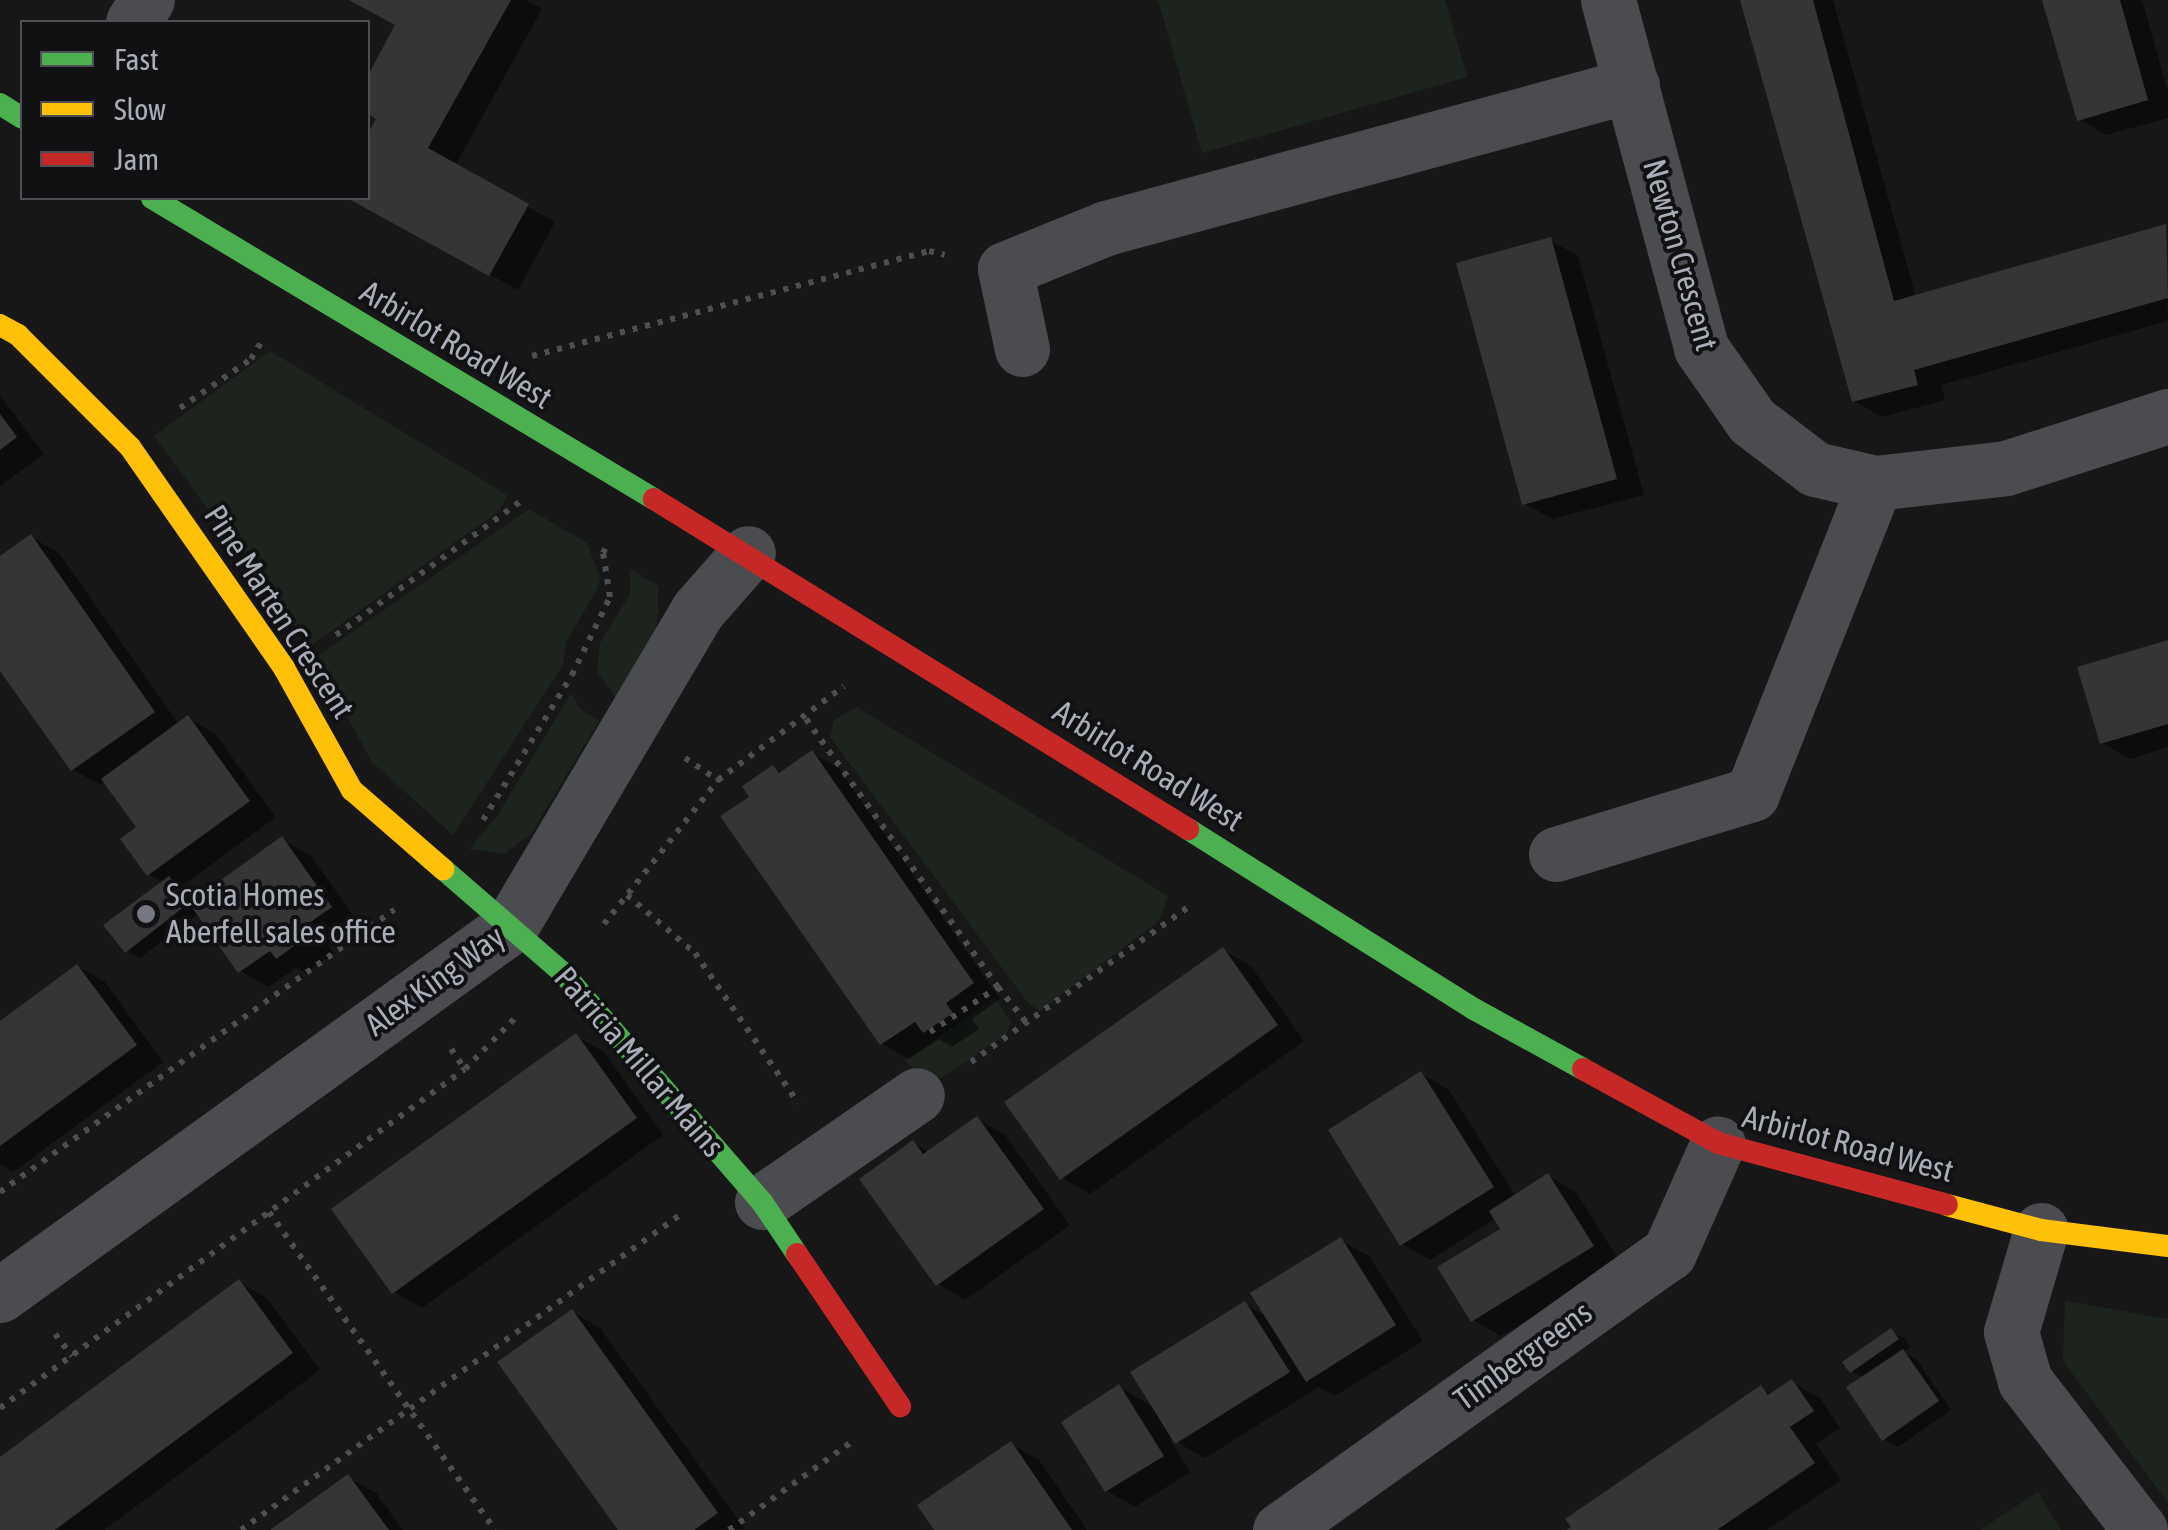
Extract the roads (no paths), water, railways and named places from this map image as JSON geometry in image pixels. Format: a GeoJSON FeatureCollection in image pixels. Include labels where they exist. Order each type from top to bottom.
{"type":"FeatureCollection","features":[{"type":"Feature","properties":{"kind":"main road","name":"Arbirlot Road West"},"geometry":{"type":"LineString","coordinates":[[155,200],[482,400],[748,554],[1474,1010],[1718,1142],[2041,1230],[2168,1246]]}},
{"type":"Feature","properties":{"kind":"main road","name":"Pine Marten Crescent"},"geometry":{"type":"LineString","coordinates":[[0,325],[18,335],[130,447],[284,668],[352,790],[512,926]]}},
{"type":"Feature","properties":{"kind":"main road","name":"Patricia Millar Mains"},"geometry":{"type":"LineString","coordinates":[[512,926],[562,972],[762,1202],[900,1406]]}},
{"type":"Feature","properties":{"kind":"street","name":"Newton Crescent"},"geometry":{"type":"LineString","coordinates":[[1608,0],[1701,348],[1768,433],[1815,469],[1875,483],[2006,468],[2168,416]]}},
{"type":"Feature","properties":{"kind":"street"},"geometry":{"type":"LineString","coordinates":[[1022,348],[1004,269],[1106,228],[1632,85]]}},
{"type":"Feature","properties":{"kind":"street"},"geometry":{"type":"LineString","coordinates":[[1556,854],[1752,794],[1875,483]]}},
{"type":"Feature","properties":{"kind":"street","name":"Alex King Way"},"geometry":{"type":"LineString","coordinates":[[0,1295],[512,926],[697,611],[748,554]]}},
{"type":"Feature","properties":{"kind":"street"},"geometry":{"type":"LineString","coordinates":[[762,1202],[918,1095]]}},
{"type":"Feature","properties":{"kind":"street","name":"Timbergreens"},"geometry":{"type":"LineString","coordinates":[[1280,1530],[1669,1253],[1718,1142]]}},
{"type":"Feature","properties":{"kind":"street"},"geometry":{"type":"LineString","coordinates":[[2041,1230],[2012,1332],[2025,1382],[2140,1530]]}},
{"type":"Feature","properties":{"kind":"place","name":"Scotia Homes Aberfell sales office"},"geometry":{"type":"Point","coordinates":[146,914]}}]}
